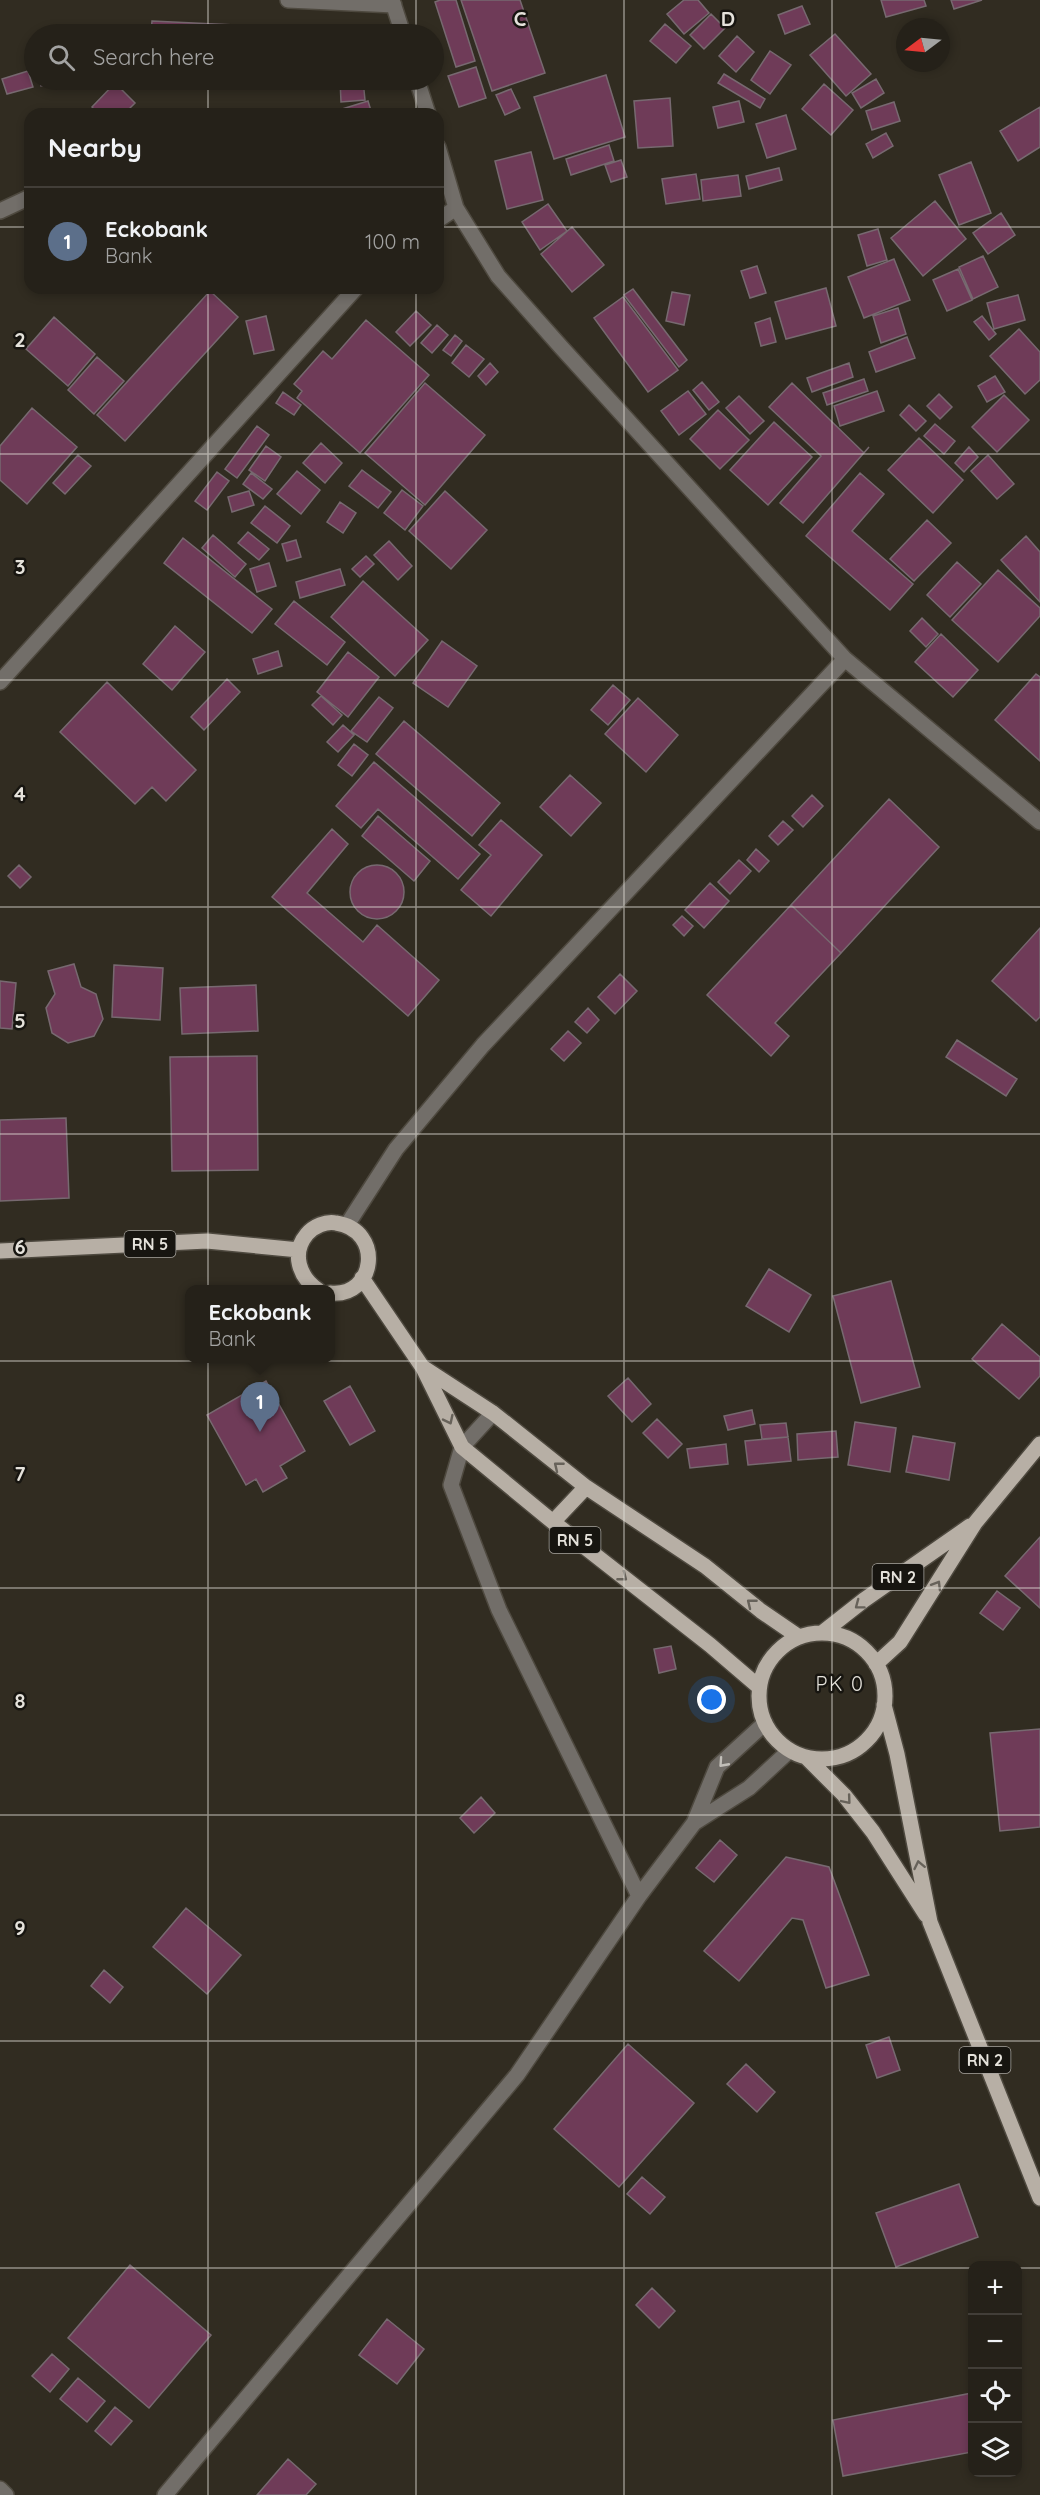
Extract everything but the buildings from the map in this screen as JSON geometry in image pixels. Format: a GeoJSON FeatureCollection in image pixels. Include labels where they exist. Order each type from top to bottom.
{"type":"FeatureCollection","features":[{"type":"Feature","properties":{"kind":"main road"},"geometry":{"type":"LineString","coordinates":[[310,1285],[301,1272],[298,1258],[299,1250],[308,1233],[320,1225],[333,1222],[347,1225],[358,1232],[366,1244],[369,1257],[367,1271],[359,1283],[348,1291],[335,1292]]}},
{"type":"Feature","properties":{"kind":"main road","name":"RN 5"},"geometry":{"type":"LineString","coordinates":[[0,1251],[207,1241],[299,1250]]}},
{"type":"Feature","properties":{"kind":"main road","name":"RN 5"},"geometry":{"type":"LineString","coordinates":[[362,1278],[423,1368],[462,1447],[553,1522],[710,1645],[759,1687]]}},
{"type":"Feature","properties":{"kind":"main road","name":"RN 5"},"geometry":{"type":"LineString","coordinates":[[423,1368],[493,1413],[586,1487],[705,1566],[761,1611],[799,1637]]}},
{"type":"Feature","properties":{"kind":"main road","name":"RN 2"},"geometry":{"type":"LineString","coordinates":[[876,1664],[900,1642],[975,1523],[1040,1444]]}},
{"type":"Feature","properties":{"kind":"main road"},"geometry":{"type":"LineString","coordinates":[[553,1522],[586,1487]]}},
{"type":"Feature","properties":{"kind":"main road","name":"RN 2"},"geometry":{"type":"LineString","coordinates":[[822,1633],[864,1600],[975,1523]]}},
{"type":"Feature","properties":{"kind":"main road"},"geometry":{"type":"LineString","coordinates":[[822,1633],[838,1635],[853,1642],[866,1652],[876,1664],[885,1691],[884,1705],[878,1725],[866,1742],[849,1754],[828,1760],[807,1758],[789,1751],[775,1738],[765,1723],[759,1705],[759,1687],[772,1657],[785,1645],[799,1637],[822,1633]]}},
{"type":"Feature","properties":{"kind":"main road","name":"RN 2"},"geometry":{"type":"LineString","coordinates":[[884,1705],[897,1754],[930,1922],[1040,2198]]}},
{"type":"Feature","properties":{"kind":"main road","name":"RN 2"},"geometry":{"type":"LineString","coordinates":[[807,1758],[844,1796],[873,1832],[930,1922]]}},
{"type":"Feature","properties":{"kind":"street"},"geometry":{"type":"LineString","coordinates":[[288,0],[393,2],[400,24]]}},
{"type":"Feature","properties":{"kind":"street"},"geometry":{"type":"LineString","coordinates":[[420,90],[426,108]]}},
{"type":"Feature","properties":{"kind":"street"},"geometry":{"type":"LineString","coordinates":[[444,167],[456,208],[498,276],[845,659],[1040,822]]}},
{"type":"Feature","properties":{"kind":"street"},"geometry":{"type":"LineString","coordinates":[[0,211],[24,200]]}},
{"type":"Feature","properties":{"kind":"street"},"geometry":{"type":"LineString","coordinates":[[444,216],[456,208]]}},
{"type":"Feature","properties":{"kind":"street"},"geometry":{"type":"LineString","coordinates":[[0,682],[351,294]]}},
{"type":"Feature","properties":{"kind":"street"},"geometry":{"type":"LineString","coordinates":[[347,1225],[396,1149],[483,1045],[845,659]]}},
{"type":"Feature","properties":{"kind":"street"},"geometry":{"type":"LineString","coordinates":[[493,1413],[462,1447],[451,1485],[499,1610],[639,1896]]}},
{"type":"Feature","properties":{"kind":"street"},"geometry":{"type":"LineString","coordinates":[[165,2495],[517,2075],[639,1896],[694,1823],[717,1767],[765,1723]]}},
{"type":"Feature","properties":{"kind":"street"},"geometry":{"type":"LineString","coordinates":[[694,1823],[749,1788],[789,1751]]}},
{"type":"Feature","properties":{"kind":"street"},"geometry":{"type":"LineString","coordinates":[[0,2489],[6,2495]]}},
{"type":"Feature","properties":{"kind":"place","name":"Eckobank"},"geometry":{"type":"Point","coordinates":[260,1432]}},
{"type":"Feature","properties":{"kind":"district","name":"PK 0"},"geometry":{"type":"Point","coordinates":[840,1684]}}]}
